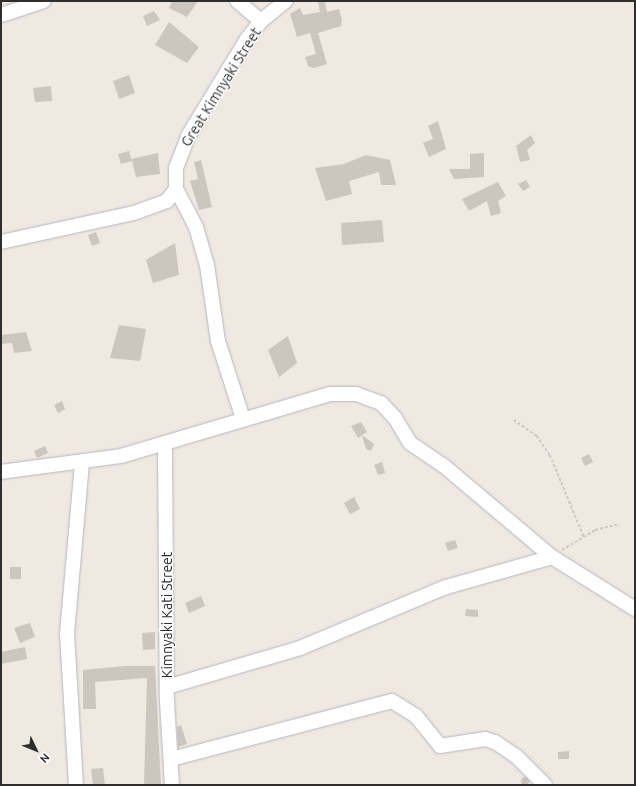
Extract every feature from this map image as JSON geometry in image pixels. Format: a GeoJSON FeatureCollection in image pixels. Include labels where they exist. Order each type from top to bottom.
{"type":"FeatureCollection","features":[{"type":"Feature","properties":{"kind":"street"},"geometry":{"type":"LineString","coordinates":[[1,15],[44,1]]}},
{"type":"Feature","properties":{"kind":"street"},"geometry":{"type":"LineString","coordinates":[[237,1],[261,21]]}},
{"type":"Feature","properties":{"kind":"street","name":"Great Kimnyaki Street"},"geometry":{"type":"LineString","coordinates":[[176,189],[176,168],[188,136],[261,21],[286,1]]}},
{"type":"Feature","properties":{"kind":"street"},"geometry":{"type":"LineString","coordinates":[[1,242],[156,207],[167,201],[176,189],[196,227],[207,265],[218,341],[243,419]]}},
{"type":"Feature","properties":{"kind":"street"},"geometry":{"type":"LineString","coordinates":[[1,472],[82,463],[165,445],[243,419],[330,394],[372,398],[388,409],[415,448],[444,466],[552,557],[635,609]]}},
{"type":"Feature","properties":{"kind":"street","name":"Kimnyaki Kati Street"},"geometry":{"type":"LineString","coordinates":[[165,445],[167,687],[172,785]]}},
{"type":"Feature","properties":{"kind":"street"},"geometry":{"type":"LineString","coordinates":[[76,785],[67,634],[82,463]]}},
{"type":"Feature","properties":{"kind":"street"},"geometry":{"type":"LineString","coordinates":[[167,687],[300,648],[446,588],[552,557]]}},
{"type":"Feature","properties":{"kind":"street"},"geometry":{"type":"LineString","coordinates":[[171,759],[392,701],[416,716],[440,746],[485,739],[495,742],[516,756],[545,785]]}},
{"type":"Feature","properties":{"kind":"path"},"geometry":{"type":"LineString","coordinates":[[514,420],[536,436],[550,455],[584,537]]}},
{"type":"Feature","properties":{"kind":"path"},"geometry":{"type":"LineString","coordinates":[[552,557],[584,537],[619,524]]}},
{"type":"Feature","properties":{"kind":"building"},"geometry":{"type":"Polygon","coordinates":[[[172,1],[198,1],[187,17],[169,8],[172,1]]]}},
{"type":"Feature","properties":{"kind":"building"},"geometry":{"type":"Polygon","coordinates":[[[318,1],[325,1],[327,12],[339,9],[342,20],[341,26],[318,33],[327,64],[314,68],[308,66],[305,57],[316,54],[310,33],[297,37],[290,14],[300,8],[303,15],[320,12],[318,1]]]}},
{"type":"Feature","properties":{"kind":"building"},"geometry":{"type":"Polygon","coordinates":[[[154,11],[160,20],[147,26],[143,16],[154,11]]]}},
{"type":"Feature","properties":{"kind":"building"},"geometry":{"type":"Polygon","coordinates":[[[169,22],[199,47],[187,63],[155,45],[169,22]]]}},
{"type":"Feature","properties":{"kind":"building"},"geometry":{"type":"Polygon","coordinates":[[[129,75],[135,93],[119,99],[113,81],[129,75]]]}},
{"type":"Feature","properties":{"kind":"building"},"geometry":{"type":"Polygon","coordinates":[[[51,86],[52,101],[35,102],[33,88],[51,86]]]}},
{"type":"Feature","properties":{"kind":"building"},"geometry":{"type":"Polygon","coordinates":[[[438,121],[446,149],[429,157],[423,143],[433,139],[428,126],[438,121]]]}},
{"type":"Feature","properties":{"kind":"building"},"geometry":{"type":"Polygon","coordinates":[[[531,135],[535,143],[527,150],[530,160],[520,162],[516,146],[531,135]]]}},
{"type":"Feature","properties":{"kind":"building"},"geometry":{"type":"Polygon","coordinates":[[[129,151],[131,159],[158,153],[160,174],[136,177],[132,161],[121,164],[118,154],[129,151]]]}},
{"type":"Feature","properties":{"kind":"building"},"geometry":{"type":"Polygon","coordinates":[[[484,153],[484,177],[454,179],[449,169],[470,169],[470,154],[484,153]]]}},
{"type":"Feature","properties":{"kind":"building"},"geometry":{"type":"Polygon","coordinates":[[[366,155],[390,160],[396,185],[381,185],[379,172],[349,181],[352,194],[326,201],[315,168],[344,164],[366,155]]]}},
{"type":"Feature","properties":{"kind":"building"},"geometry":{"type":"Polygon","coordinates":[[[201,160],[212,207],[199,210],[190,181],[198,179],[194,162],[201,160]]]}},
{"type":"Feature","properties":{"kind":"building"},"geometry":{"type":"Polygon","coordinates":[[[526,180],[530,187],[523,191],[518,184],[526,180]]]}},
{"type":"Feature","properties":{"kind":"building"},"geometry":{"type":"Polygon","coordinates":[[[498,182],[506,196],[498,201],[501,213],[491,216],[487,201],[469,211],[462,199],[498,182]]]}},
{"type":"Feature","properties":{"kind":"building"},"geometry":{"type":"Polygon","coordinates":[[[382,220],[384,242],[342,245],[341,223],[382,220]]]}},
{"type":"Feature","properties":{"kind":"building"},"geometry":{"type":"Polygon","coordinates":[[[96,232],[100,243],[92,246],[88,235],[96,232]]]}},
{"type":"Feature","properties":{"kind":"building"},"geometry":{"type":"Polygon","coordinates":[[[175,243],[179,275],[153,283],[146,260],[175,243]]]}},
{"type":"Feature","properties":{"kind":"building"},"geometry":{"type":"Polygon","coordinates":[[[119,325],[146,329],[140,361],[110,358],[119,325]]]}},
{"type":"Feature","properties":{"kind":"building"},"geometry":{"type":"Polygon","coordinates":[[[26,332],[32,351],[14,353],[12,343],[1,344],[1,335],[26,332]]]}},
{"type":"Feature","properties":{"kind":"building"},"geometry":{"type":"Polygon","coordinates":[[[288,336],[297,363],[279,377],[268,350],[288,336]]]}},
{"type":"Feature","properties":{"kind":"building"},"geometry":{"type":"Polygon","coordinates":[[[62,401],[65,409],[58,413],[54,405],[62,401]]]}},
{"type":"Feature","properties":{"kind":"building"},"geometry":{"type":"Polygon","coordinates":[[[361,422],[367,432],[358,438],[351,426],[361,422]]]}},
{"type":"Feature","properties":{"kind":"building"},"geometry":{"type":"Polygon","coordinates":[[[362,435],[374,444],[371,451],[366,449],[362,435]]]}},
{"type":"Feature","properties":{"kind":"building"},"geometry":{"type":"Polygon","coordinates":[[[45,446],[48,453],[37,458],[34,451],[45,446]]]}},
{"type":"Feature","properties":{"kind":"building"},"geometry":{"type":"Polygon","coordinates":[[[589,454],[593,462],[585,466],[581,458],[589,454]]]}},
{"type":"Feature","properties":{"kind":"building"},"geometry":{"type":"Polygon","coordinates":[[[382,462],[385,473],[378,475],[374,465],[382,462]]]}},
{"type":"Feature","properties":{"kind":"building"},"geometry":{"type":"Polygon","coordinates":[[[354,497],[360,509],[350,514],[344,503],[354,497]]]}},
{"type":"Feature","properties":{"kind":"building"},"geometry":{"type":"Polygon","coordinates":[[[455,540],[458,548],[448,551],[445,543],[455,540]]]}},
{"type":"Feature","properties":{"kind":"building"},"geometry":{"type":"Polygon","coordinates":[[[10,567],[21,567],[21,579],[10,579],[10,567]]]}},
{"type":"Feature","properties":{"kind":"building"},"geometry":{"type":"Polygon","coordinates":[[[201,596],[205,606],[189,613],[185,603],[201,596]]]}},
{"type":"Feature","properties":{"kind":"building"},"geometry":{"type":"Polygon","coordinates":[[[466,609],[478,610],[478,617],[465,616],[466,609]]]}},
{"type":"Feature","properties":{"kind":"building"},"geometry":{"type":"Polygon","coordinates":[[[30,623],[35,637],[20,643],[14,628],[30,623]]]}},
{"type":"Feature","properties":{"kind":"building"},"geometry":{"type":"Polygon","coordinates":[[[155,632],[155,649],[143,650],[142,633],[155,632]]]}},
{"type":"Feature","properties":{"kind":"building"},"geometry":{"type":"Polygon","coordinates":[[[25,647],[27,659],[1,664],[1,652],[25,647]]]}},
{"type":"Feature","properties":{"kind":"building"},"geometry":{"type":"Polygon","coordinates":[[[125,666],[155,666],[161,785],[144,785],[147,678],[95,682],[96,709],[83,709],[83,670],[125,666]]]}},
{"type":"Feature","properties":{"kind":"building"},"geometry":{"type":"Polygon","coordinates":[[[181,725],[187,744],[178,747],[177,727],[181,725]]]}},
{"type":"Feature","properties":{"kind":"building"},"geometry":{"type":"Polygon","coordinates":[[[569,751],[569,759],[558,759],[558,752],[569,751]]]}},
{"type":"Feature","properties":{"kind":"building"},"geometry":{"type":"Polygon","coordinates":[[[103,768],[105,785],[93,785],[91,769],[103,768]]]}},
{"type":"Feature","properties":{"kind":"building"},"geometry":{"type":"Polygon","coordinates":[[[523,777],[527,777],[529,781],[527,785],[523,785],[521,783],[521,779],[523,777]]]}}]}
